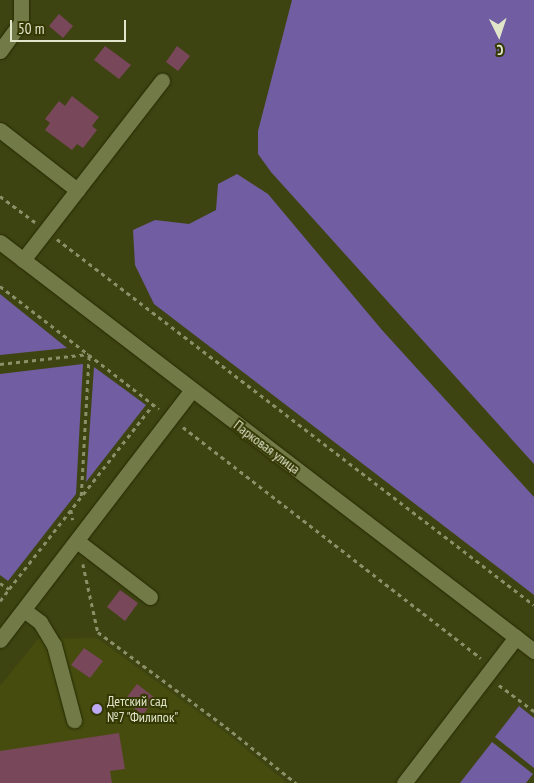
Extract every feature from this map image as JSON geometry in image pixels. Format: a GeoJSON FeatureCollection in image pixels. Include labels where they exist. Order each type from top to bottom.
{"type":"FeatureCollection","features":[{"type":"Feature","properties":{"kind":"street"},"geometry":{"type":"LineString","coordinates":[[0,51],[21,22],[21,0]]}},
{"type":"Feature","properties":{"kind":"street"},"geometry":{"type":"LineString","coordinates":[[23,260],[162,81]]}},
{"type":"Feature","properties":{"kind":"street"},"geometry":{"type":"LineString","coordinates":[[0,130],[77,190]]}},
{"type":"Feature","properties":{"kind":"street","name":"Парковая улица"},"geometry":{"type":"LineString","coordinates":[[0,242],[534,651]]}},
{"type":"Feature","properties":{"kind":"street"},"geometry":{"type":"LineString","coordinates":[[0,640],[192,390]]}},
{"type":"Feature","properties":{"kind":"street"},"geometry":{"type":"LineString","coordinates":[[77,541],[150,597]]}},
{"type":"Feature","properties":{"kind":"street"},"geometry":{"type":"LineString","coordinates":[[24,610],[40,622],[54,645],[74,720]]}},
{"type":"Feature","properties":{"kind":"street"},"geometry":{"type":"LineString","coordinates":[[404,783],[516,637]]}},
{"type":"Feature","properties":{"kind":"path"},"geometry":{"type":"LineString","coordinates":[[0,196],[534,605]]}},
{"type":"Feature","properties":{"kind":"path"},"geometry":{"type":"LineString","coordinates":[[0,286],[486,661],[494,681],[534,711]]}},
{"type":"Feature","properties":{"kind":"path"},"geometry":{"type":"LineString","coordinates":[[0,364],[88,354]]}},
{"type":"Feature","properties":{"kind":"path"},"geometry":{"type":"LineString","coordinates":[[81,498],[88,354]]}},
{"type":"Feature","properties":{"kind":"path"},"geometry":{"type":"LineString","coordinates":[[0,601],[154,405]]}},
{"type":"Feature","properties":{"kind":"path"},"geometry":{"type":"LineString","coordinates":[[71,510],[98,632],[226,727],[296,783]]}},
{"type":"Feature","properties":{"kind":"path"},"geometry":{"type":"LineString","coordinates":[[0,582],[9,590]]}},
{"type":"Feature","properties":{"kind":"shaded area"},"geometry":{"type":"Polygon","coordinates":[[[292,0],[534,0],[534,464],[271,172],[258,154],[258,131],[292,0]]]}},
{"type":"Feature","properties":{"kind":"shaded area"},"geometry":{"type":"Polygon","coordinates":[[[237,174],[268,194],[382,330],[534,497],[534,595],[154,304],[135,265],[133,230],[155,220],[189,224],[216,210],[218,184],[237,174]]]}},
{"type":"Feature","properties":{"kind":"shaded area"},"geometry":{"type":"Polygon","coordinates":[[[0,294],[67,348],[0,355],[0,294]]]}},
{"type":"Feature","properties":{"kind":"shaded area"},"geometry":{"type":"Polygon","coordinates":[[[83,364],[76,494],[8,581],[0,575],[0,374],[83,364]]]}},
{"type":"Feature","properties":{"kind":"shaded area"},"geometry":{"type":"Polygon","coordinates":[[[94,367],[146,405],[86,482],[94,367]]]}},
{"type":"Feature","properties":{"kind":"shaded area","name":"Детский сад №7 \"Филипок\""},"geometry":{"type":"Polygon","coordinates":[[[97,638],[224,731],[287,783],[0,783],[0,686],[38,639],[97,638]]]}},
{"type":"Feature","properties":{"kind":"shaded area"},"geometry":{"type":"Polygon","coordinates":[[[519,706],[534,718],[534,768],[495,737],[519,706]]]}},
{"type":"Feature","properties":{"kind":"shaded area"},"geometry":{"type":"Polygon","coordinates":[[[492,742],[533,774],[526,783],[460,783],[492,742]]]}},
{"type":"Feature","properties":{"kind":"building"},"geometry":{"type":"Polygon","coordinates":[[[59,14],[73,26],[63,38],[49,26],[59,14]]]}},
{"type":"Feature","properties":{"kind":"building"},"geometry":{"type":"Polygon","coordinates":[[[105,46],[131,65],[119,79],[94,60],[105,46]]]}},
{"type":"Feature","properties":{"kind":"building"},"geometry":{"type":"Polygon","coordinates":[[[177,46],[190,56],[178,71],[166,62],[177,46]]]}},
{"type":"Feature","properties":{"kind":"building"},"geometry":{"type":"Polygon","coordinates":[[[72,96],[99,117],[92,126],[97,130],[83,148],[77,144],[72,150],[45,130],[50,123],[45,119],[59,101],[65,106],[72,96]]]}},
{"type":"Feature","properties":{"kind":"building"},"geometry":{"type":"Polygon","coordinates":[[[120,590],[138,603],[125,621],[107,607],[120,590]]]}},
{"type":"Feature","properties":{"kind":"building"},"geometry":{"type":"Polygon","coordinates":[[[84,648],[103,661],[90,678],[71,665],[84,648]]]}},
{"type":"Feature","properties":{"kind":"building"},"geometry":{"type":"Polygon","coordinates":[[[137,684],[155,698],[143,715],[124,701],[137,684]]]}},
{"type":"Feature","properties":{"kind":"building"},"geometry":{"type":"Polygon","coordinates":[[[119,733],[125,769],[110,771],[112,783],[0,783],[0,751],[119,733]]]}},
{"type":"Feature","properties":{"kind":"place","name":"Детский сад №7 \"Филипок\""},"geometry":{"type":"Point","coordinates":[97,709]}}]}
